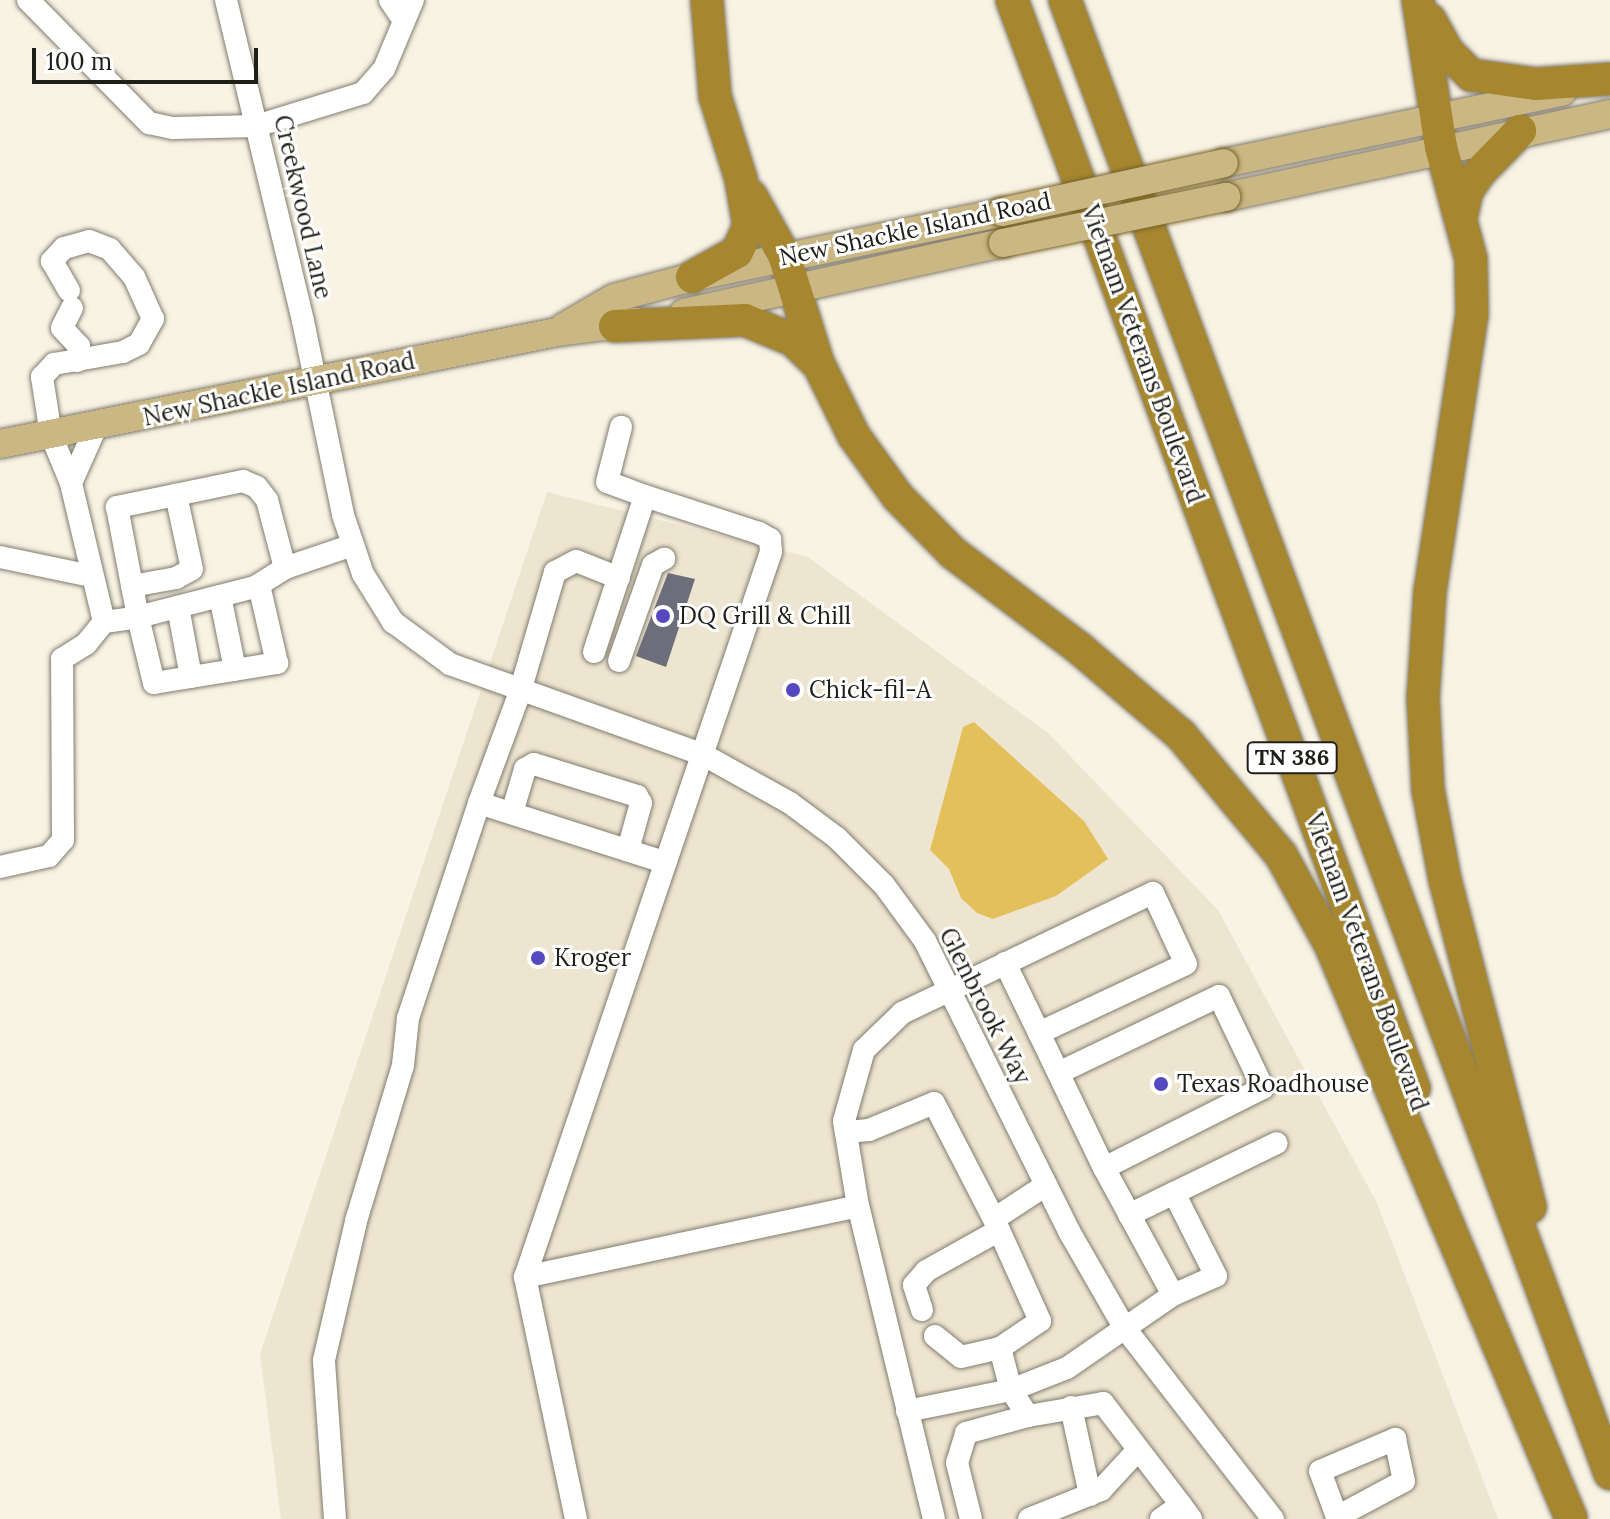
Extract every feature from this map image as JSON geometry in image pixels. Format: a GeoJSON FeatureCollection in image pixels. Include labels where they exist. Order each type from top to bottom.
{"type":"FeatureCollection","features":[{"type":"Feature","properties":{"kind":"highway"},"geometry":{"type":"LineString","coordinates":[[692,277],[737,252],[749,226],[741,179],[715,96],[707,0]]}},
{"type":"Feature","properties":{"kind":"highway","name":"Vietnam Veterans Boulevard"},"geometry":{"type":"LineString","coordinates":[[1012,0],[1572,1518]]}},
{"type":"Feature","properties":{"kind":"highway","name":"Vietnam Veterans Boulevard"},"geometry":{"type":"LineString","coordinates":[[1065,0],[1610,1473]]}},
{"type":"Feature","properties":{"kind":"highway"},"geometry":{"type":"LineString","coordinates":[[1420,0],[1439,132],[1471,259],[1472,314],[1430,591],[1423,698],[1428,790],[1445,880],[1576,1384]]}},
{"type":"Feature","properties":{"kind":"highway"},"geometry":{"type":"LineString","coordinates":[[1420,0],[1448,52],[1471,75],[1536,84],[1610,81]]}},
{"type":"Feature","properties":{"kind":"highway"},"geometry":{"type":"LineString","coordinates":[[1462,214],[1467,191],[1479,173],[1520,131]]}},
{"type":"Feature","properties":{"kind":"highway"},"geometry":{"type":"LineString","coordinates":[[741,179],[784,255],[819,365],[854,436],[898,497],[953,553],[1079,648],[1181,735],[1281,855],[1337,960],[1572,1518]]}},
{"type":"Feature","properties":{"kind":"highway"},"geometry":{"type":"LineString","coordinates":[[615,326],[745,320],[793,340],[819,365]]}},
{"type":"Feature","properties":{"kind":"main road","name":"New Shackle Island Road"},"geometry":{"type":"LineString","coordinates":[[0,444],[557,332],[615,326],[1226,197],[1610,81]]}},
{"type":"Feature","properties":{"kind":"main road","name":"New Shackle Island Road"},"geometry":{"type":"LineString","coordinates":[[557,332],[614,298],[692,277],[1224,163],[1439,132],[1520,131],[1610,114]]}},
{"type":"Feature","properties":{"kind":"street"},"geometry":{"type":"LineString","coordinates":[[28,0],[149,123],[173,128],[256,126],[363,93],[384,69],[413,0]]}},
{"type":"Feature","properties":{"kind":"street","name":"Creekwood Lane"},"geometry":{"type":"LineString","coordinates":[[226,0],[315,380]]}},
{"type":"Feature","properties":{"kind":"street"},"geometry":{"type":"LineString","coordinates":[[390,0],[404,21]]}},
{"type":"Feature","properties":{"kind":"street"},"geometry":{"type":"LineString","coordinates":[[78,361],[79,346],[62,328],[70,300],[52,261],[64,248],[89,241],[110,249],[134,277],[153,319],[139,344],[123,352],[78,361],[54,364],[42,377],[51,435],[71,483],[104,622]]}},
{"type":"Feature","properties":{"kind":"street","name":"Glenbrook Way"},"geometry":{"type":"LineString","coordinates":[[315,380],[353,545],[363,574],[393,622],[450,664],[520,692],[702,754],[790,803],[837,838],[892,896],[925,941],[1046,1185],[1124,1327],[1273,1519]]}},
{"type":"Feature","properties":{"kind":"street"},"geometry":{"type":"LineString","coordinates":[[71,483],[96,427]]}},
{"type":"Feature","properties":{"kind":"street"},"geometry":{"type":"LineString","coordinates":[[576,1519],[525,1277],[771,552],[770,539],[607,482],[621,427]]}},
{"type":"Feature","properties":{"kind":"street"},"geometry":{"type":"LineString","coordinates":[[259,585],[277,663],[154,683],[117,507],[243,481],[257,487],[267,500],[285,568]]}},
{"type":"Feature","properties":{"kind":"street"},"geometry":{"type":"LineString","coordinates":[[132,586],[176,578],[192,569],[176,495]]}},
{"type":"Feature","properties":{"kind":"street"},"geometry":{"type":"LineString","coordinates":[[594,652],[645,496]]}},
{"type":"Feature","properties":{"kind":"street"},"geometry":{"type":"LineString","coordinates":[[0,867],[49,856],[63,840],[62,659],[86,644],[104,622],[138,617],[259,585],[285,568],[353,545]]}},
{"type":"Feature","properties":{"kind":"street"},"geometry":{"type":"LineString","coordinates":[[0,557],[91,576]]}},
{"type":"Feature","properties":{"kind":"street"},"geometry":{"type":"LineString","coordinates":[[619,661],[653,565],[664,559]]}},
{"type":"Feature","properties":{"kind":"street"},"geometry":{"type":"LineString","coordinates":[[335,1519],[324,1360],[356,1221],[403,1065],[408,1018],[479,803],[520,692],[557,569],[576,561],[619,578]]}},
{"type":"Feature","properties":{"kind":"street"},"geometry":{"type":"LineString","coordinates":[[220,596],[235,669]]}},
{"type":"Feature","properties":{"kind":"street"},"geometry":{"type":"LineString","coordinates":[[178,607],[191,677]]}},
{"type":"Feature","properties":{"kind":"street"},"geometry":{"type":"LineString","coordinates":[[512,813],[525,769],[534,764],[637,796],[641,803],[628,850]]}},
{"type":"Feature","properties":{"kind":"street"},"geometry":{"type":"LineString","coordinates":[[479,803],[664,862]]}},
{"type":"Feature","properties":{"kind":"street"},"geometry":{"type":"LineString","coordinates":[[934,1519],[858,1206],[844,1121],[864,1050],[902,1013],[1153,893],[1186,964],[1039,1033]]}},
{"type":"Feature","properties":{"kind":"street"},"geometry":{"type":"LineString","coordinates":[[1005,963],[1104,1168],[1173,1295]]}},
{"type":"Feature","properties":{"kind":"street"},"geometry":{"type":"LineString","coordinates":[[1058,1073],[1219,996],[1263,1088],[1104,1168]]}},
{"type":"Feature","properties":{"kind":"street"},"geometry":{"type":"LineString","coordinates":[[846,1132],[869,1130],[934,1103],[996,1225],[1040,1321],[1000,1348],[961,1357],[935,1336]]}},
{"type":"Feature","properties":{"kind":"street"},"geometry":{"type":"LineString","coordinates":[[1129,1215],[1277,1143]]}},
{"type":"Feature","properties":{"kind":"street"},"geometry":{"type":"LineString","coordinates":[[922,1310],[914,1285],[926,1271],[996,1225],[1046,1185]]}},
{"type":"Feature","properties":{"kind":"street"},"geometry":{"type":"LineString","coordinates":[[907,1411],[1011,1390],[1067,1368],[1173,1295],[1216,1276],[1174,1193]]}},
{"type":"Feature","properties":{"kind":"street"},"geometry":{"type":"LineString","coordinates":[[525,1277],[858,1206]]}},
{"type":"Feature","properties":{"kind":"street"},"geometry":{"type":"LineString","coordinates":[[1000,1348],[1011,1390],[1028,1416]]}},
{"type":"Feature","properties":{"kind":"street"},"geometry":{"type":"LineString","coordinates":[[971,1519],[957,1463],[966,1433],[1028,1416],[1103,1403],[1186,1512],[1161,1519]]}},
{"type":"Feature","properties":{"kind":"street"},"geometry":{"type":"LineString","coordinates":[[1071,1407],[1090,1495]]}},
{"type":"Feature","properties":{"kind":"street"},"geometry":{"type":"LineString","coordinates":[[1029,1519],[1090,1495],[1137,1451]]}},
{"type":"Feature","properties":{"kind":"shaded area"},"geometry":{"type":"Polygon","coordinates":[[[547,492],[808,557],[1048,733],[1218,910],[1377,1203],[1498,1519],[281,1519],[260,1354],[547,492]]]}},
{"type":"Feature","properties":{"kind":"shaded area"},"geometry":{"type":"Polygon","coordinates":[[[974,722],[1084,821],[1108,859],[1056,896],[993,919],[977,913],[961,898],[949,869],[930,850],[963,727],[974,722]]]}},
{"type":"Feature","properties":{"kind":"building","name":"DQ Grill & Chill"},"geometry":{"type":"Polygon","coordinates":[[[668,573],[695,579],[666,667],[636,656],[668,573]]]}},
{"type":"Feature","properties":{"kind":"place","name":"DQ Grill & Chill"},"geometry":{"type":"Point","coordinates":[663,616]}},
{"type":"Feature","properties":{"kind":"place","name":"Chick-fil-A"},"geometry":{"type":"Point","coordinates":[793,690]}},
{"type":"Feature","properties":{"kind":"place","name":"Kroger"},"geometry":{"type":"Point","coordinates":[538,958]}},
{"type":"Feature","properties":{"kind":"place","name":"Texas Roadhouse"},"geometry":{"type":"Point","coordinates":[1161,1084]}}]}
